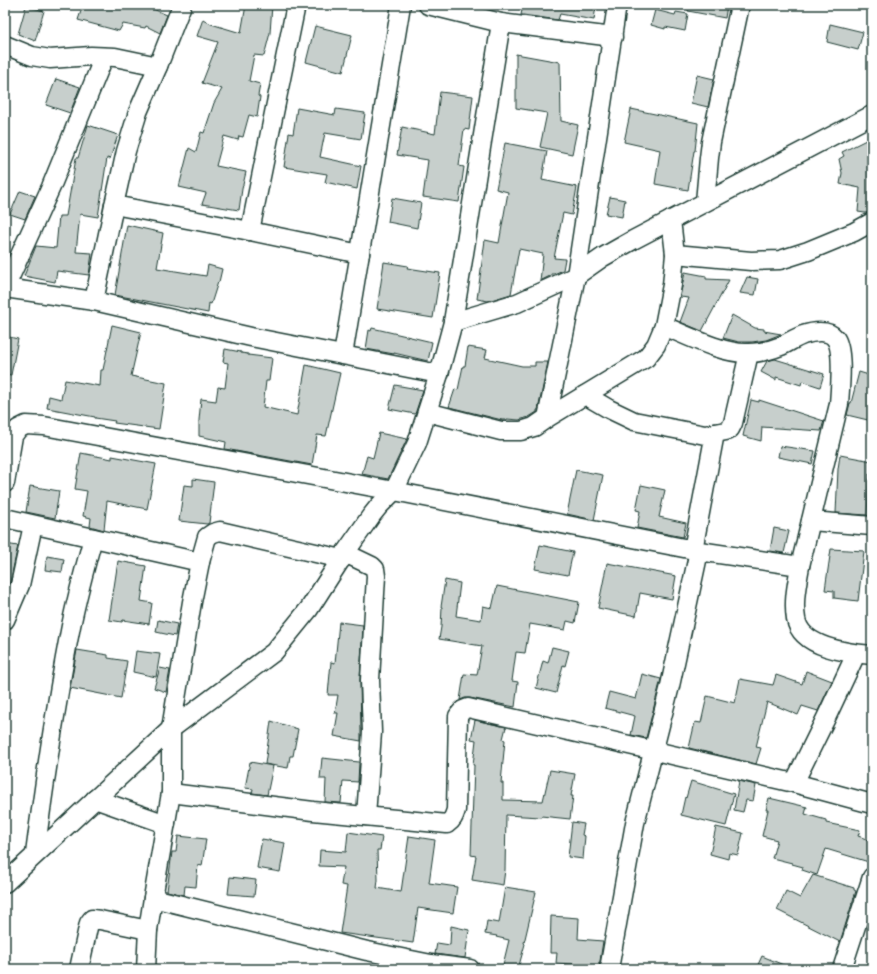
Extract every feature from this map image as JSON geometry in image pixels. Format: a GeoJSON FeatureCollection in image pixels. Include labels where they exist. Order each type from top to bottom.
{"type":"FeatureCollection","features":[{"type":"Feature","properties":{"kind":"street"},"geometry":{"type":"LineString","coordinates":[[94,302],[126,152],[138,112],[182,5]]}},
{"type":"Feature","properties":{"kind":"street"},"geometry":{"type":"LineString","coordinates":[[250,231],[296,5]]}},
{"type":"Feature","properties":{"kind":"street"},"geometry":{"type":"LineString","coordinates":[[343,355],[401,5]]}},
{"type":"Feature","properties":{"kind":"street"},"geometry":{"type":"LineString","coordinates":[[428,5],[501,23],[612,37]]}},
{"type":"Feature","properties":{"kind":"street"},"geometry":{"type":"LineString","coordinates":[[546,418],[576,276],[618,5]]}},
{"type":"Feature","properties":{"kind":"street"},"geometry":{"type":"LineString","coordinates":[[705,202],[711,142],[740,5]]}},
{"type":"Feature","properties":{"kind":"street"},"geometry":{"type":"LineString","coordinates":[[5,883],[172,729],[274,652],[309,609],[379,506],[394,491],[417,443],[453,322],[501,23]]}},
{"type":"Feature","properties":{"kind":"street"},"geometry":{"type":"LineString","coordinates":[[5,45],[32,56],[50,60],[91,56],[115,58],[158,66]]}},
{"type":"Feature","properties":{"kind":"street"},"geometry":{"type":"LineString","coordinates":[[104,57],[51,187],[5,288],[94,302],[251,337],[438,374]]}},
{"type":"Feature","properties":{"kind":"street"},"geometry":{"type":"LineString","coordinates":[[453,322],[517,303],[576,276],[633,240],[872,115]]}},
{"type":"Feature","properties":{"kind":"street"},"geometry":{"type":"LineString","coordinates":[[114,205],[360,254]]}},
{"type":"Feature","properties":{"kind":"street"},"geometry":{"type":"LineString","coordinates":[[427,412],[501,431],[521,431],[534,427],[546,418],[646,358],[656,345],[664,326],[672,285],[675,254],[671,220]]}},
{"type":"Feature","properties":{"kind":"street"},"geometry":{"type":"LineString","coordinates":[[675,254],[751,261],[780,260],[808,251],[854,232],[872,222]]}},
{"type":"Feature","properties":{"kind":"street"},"geometry":{"type":"LineString","coordinates":[[664,326],[708,344],[736,353],[749,354],[761,352],[814,332],[830,334],[835,338],[840,349],[839,404],[800,566],[795,598],[796,619],[799,629],[809,638],[823,646],[864,654],[826,718],[794,783]]}},
{"type":"Feature","properties":{"kind":"street"},"geometry":{"type":"LineString","coordinates":[[585,395],[634,421],[705,435],[726,431],[730,429],[733,424],[749,354]]}},
{"type":"Feature","properties":{"kind":"street"},"geometry":{"type":"LineString","coordinates":[[5,483],[13,436],[18,429],[26,425],[44,426],[394,491],[696,551],[800,566]]}},
{"type":"Feature","properties":{"kind":"street"},"geometry":{"type":"LineString","coordinates":[[609,969],[635,823],[670,686],[696,551],[715,433]]}},
{"type":"Feature","properties":{"kind":"street"},"geometry":{"type":"LineString","coordinates":[[5,518],[200,562]]}},
{"type":"Feature","properties":{"kind":"street"},"geometry":{"type":"LineString","coordinates":[[811,521],[872,526]]}},
{"type":"Feature","properties":{"kind":"street"},"geometry":{"type":"LineString","coordinates":[[5,620],[20,585],[33,525]]}},
{"type":"Feature","properties":{"kind":"street"},"geometry":{"type":"LineString","coordinates":[[146,969],[148,930],[172,793],[172,729],[192,602],[200,562],[207,537],[213,533],[220,531],[344,556],[372,566],[376,569],[370,680],[372,728],[366,816]]}},
{"type":"Feature","properties":{"kind":"street"},"geometry":{"type":"LineString","coordinates":[[35,854],[49,749],[71,624],[93,538]]}},
{"type":"Feature","properties":{"kind":"street"},"geometry":{"type":"LineString","coordinates":[[172,793],[313,811],[447,824],[453,818],[456,810],[458,716],[463,710],[468,708],[794,783],[872,804]]}},
{"type":"Feature","properties":{"kind":"street"},"geometry":{"type":"LineString","coordinates":[[95,799],[166,824]]}},
{"type":"Feature","properties":{"kind":"street"},"geometry":{"type":"LineString","coordinates":[[842,969],[868,906],[872,877]]}},
{"type":"Feature","properties":{"kind":"street"},"geometry":{"type":"LineString","coordinates":[[153,898],[367,951],[431,964],[470,969]]}},
{"type":"Feature","properties":{"kind":"street"},"geometry":{"type":"LineString","coordinates":[[79,969],[89,923],[92,919],[148,930]]}},
{"type":"Feature","properties":{"kind":"building"},"geometry":{"type":"Polygon","coordinates":[[[83,5],[144,5],[167,15],[160,33],[146,26],[145,28],[123,24],[119,31],[78,20],[83,5]]]}},
{"type":"Feature","properties":{"kind":"building"},"geometry":{"type":"Polygon","coordinates":[[[246,5],[272,5],[270,33],[264,56],[254,55],[249,81],[260,84],[257,117],[249,115],[243,137],[239,136],[238,140],[224,136],[216,166],[246,172],[239,210],[202,204],[206,193],[179,187],[189,148],[196,152],[201,132],[204,133],[214,103],[222,89],[202,83],[218,42],[197,36],[203,19],[211,24],[241,33],[246,5]]]}},
{"type":"Feature","properties":{"kind":"building"},"geometry":{"type":"Polygon","coordinates":[[[523,5],[547,9],[548,5],[596,5],[594,20],[560,14],[558,20],[521,15],[523,5]]]}},
{"type":"Feature","properties":{"kind":"building"},"geometry":{"type":"Polygon","coordinates":[[[689,5],[727,5],[725,18],[688,11],[689,5]]]}},
{"type":"Feature","properties":{"kind":"building"},"geometry":{"type":"Polygon","coordinates":[[[26,6],[44,11],[35,41],[18,34],[26,6]]]}},
{"type":"Feature","properties":{"kind":"building"},"geometry":{"type":"Polygon","coordinates":[[[655,10],[675,15],[676,12],[688,14],[685,31],[665,27],[665,29],[651,25],[655,10]]]}},
{"type":"Feature","properties":{"kind":"building"},"geometry":{"type":"Polygon","coordinates":[[[830,24],[863,32],[858,50],[827,42],[830,24]]]}},
{"type":"Feature","properties":{"kind":"building"},"geometry":{"type":"Polygon","coordinates":[[[315,26],[352,35],[343,72],[306,62],[315,26]]]}},
{"type":"Feature","properties":{"kind":"building"},"geometry":{"type":"Polygon","coordinates":[[[516,54],[560,62],[561,121],[578,125],[572,154],[540,147],[547,113],[516,108],[516,54]]]}},
{"type":"Feature","properties":{"kind":"building"},"geometry":{"type":"Polygon","coordinates":[[[697,75],[714,79],[708,107],[691,103],[697,75]]]}},
{"type":"Feature","properties":{"kind":"building"},"geometry":{"type":"Polygon","coordinates":[[[56,79],[80,87],[70,113],[46,105],[56,79]]]}},
{"type":"Feature","properties":{"kind":"building"},"geometry":{"type":"Polygon","coordinates":[[[440,92],[473,96],[469,130],[464,129],[459,166],[464,167],[459,202],[423,197],[428,160],[397,155],[402,127],[435,134],[440,92]]]}},
{"type":"Feature","properties":{"kind":"building"},"geometry":{"type":"Polygon","coordinates":[[[297,108],[335,115],[336,109],[365,113],[361,139],[325,133],[320,157],[361,166],[357,189],[325,182],[327,174],[284,167],[289,133],[293,134],[297,108]]]}},
{"type":"Feature","properties":{"kind":"building"},"geometry":{"type":"Polygon","coordinates":[[[631,109],[698,123],[688,190],[655,184],[660,150],[624,142],[631,109]]]}},
{"type":"Feature","properties":{"kind":"building"},"geometry":{"type":"Polygon","coordinates":[[[88,125],[118,135],[110,159],[107,158],[98,217],[80,214],[76,252],[92,253],[89,275],[57,271],[55,282],[24,276],[36,246],[56,248],[59,216],[66,216],[76,158],[78,158],[88,125]]]}},
{"type":"Feature","properties":{"kind":"building"},"geometry":{"type":"Polygon","coordinates":[[[872,137],[872,212],[865,213],[858,212],[860,188],[840,184],[842,173],[839,159],[844,156],[842,152],[872,137]]]}},
{"type":"Feature","properties":{"kind":"building"},"geometry":{"type":"Polygon","coordinates":[[[505,143],[547,151],[542,180],[577,187],[572,215],[563,213],[554,258],[565,259],[563,270],[551,274],[540,281],[543,254],[519,249],[511,294],[488,301],[477,299],[485,240],[499,243],[508,192],[496,189],[505,143]]]}},
{"type":"Feature","properties":{"kind":"building"},"geometry":{"type":"Polygon","coordinates":[[[20,191],[35,196],[25,219],[10,214],[20,191]]]}},
{"type":"Feature","properties":{"kind":"building"},"geometry":{"type":"Polygon","coordinates":[[[610,197],[625,200],[622,217],[606,214],[610,197]]]}},
{"type":"Feature","properties":{"kind":"building"},"geometry":{"type":"Polygon","coordinates":[[[392,198],[421,203],[417,228],[388,222],[392,198]]]}},
{"type":"Feature","properties":{"kind":"building"},"geometry":{"type":"Polygon","coordinates":[[[127,225],[163,233],[157,268],[206,276],[208,265],[222,269],[211,304],[209,303],[208,313],[115,295],[127,225]]]}},
{"type":"Feature","properties":{"kind":"building"},"geometry":{"type":"Polygon","coordinates":[[[384,262],[408,266],[407,268],[440,273],[433,318],[377,309],[384,262]]]}},
{"type":"Feature","properties":{"kind":"building"},"geometry":{"type":"Polygon","coordinates":[[[685,272],[706,276],[706,279],[729,280],[702,331],[680,322],[689,298],[680,297],[685,272]]]}},
{"type":"Feature","properties":{"kind":"building"},"geometry":{"type":"Polygon","coordinates":[[[747,277],[758,279],[755,295],[740,293],[747,277]]]}},
{"type":"Feature","properties":{"kind":"building"},"geometry":{"type":"Polygon","coordinates":[[[732,315],[755,328],[781,334],[766,340],[752,342],[739,342],[723,338],[732,315]]]}},
{"type":"Feature","properties":{"kind":"building"},"geometry":{"type":"Polygon","coordinates":[[[112,325],[141,332],[131,376],[166,383],[159,429],[114,423],[115,421],[47,408],[49,396],[61,399],[65,380],[100,386],[101,370],[103,370],[112,325]]]}},
{"type":"Feature","properties":{"kind":"building"},"geometry":{"type":"Polygon","coordinates":[[[372,328],[432,342],[428,361],[394,353],[366,349],[369,330],[371,331],[372,328]]]}},
{"type":"Feature","properties":{"kind":"building"},"geometry":{"type":"Polygon","coordinates":[[[5,336],[18,339],[11,375],[5,374],[5,336]]]}},
{"type":"Feature","properties":{"kind":"building"},"geometry":{"type":"Polygon","coordinates":[[[468,347],[487,350],[485,358],[522,366],[535,366],[535,362],[548,362],[537,412],[529,417],[519,420],[502,420],[449,407],[455,389],[458,390],[463,366],[465,366],[468,347]]]}},
{"type":"Feature","properties":{"kind":"building"},"geometry":{"type":"Polygon","coordinates":[[[225,349],[248,355],[272,358],[269,381],[266,381],[263,407],[297,415],[306,365],[340,373],[326,436],[317,435],[312,465],[225,449],[226,442],[199,436],[201,399],[216,401],[218,387],[225,388],[228,363],[223,362],[225,349]]]}},
{"type":"Feature","properties":{"kind":"building"},"geometry":{"type":"Polygon","coordinates":[[[775,359],[824,374],[820,387],[802,381],[801,385],[776,377],[776,380],[761,372],[767,361],[775,359]]]}},
{"type":"Feature","properties":{"kind":"building"},"geometry":{"type":"Polygon","coordinates":[[[859,372],[872,376],[872,421],[847,415],[859,372]]]}},
{"type":"Feature","properties":{"kind":"building"},"geometry":{"type":"Polygon","coordinates":[[[395,385],[423,390],[415,414],[389,409],[395,385]]]}},
{"type":"Feature","properties":{"kind":"building"},"geometry":{"type":"Polygon","coordinates":[[[751,400],[759,402],[759,400],[824,421],[821,431],[762,427],[761,441],[743,436],[751,400]]]}},
{"type":"Feature","properties":{"kind":"building"},"geometry":{"type":"Polygon","coordinates":[[[379,433],[407,439],[388,479],[362,474],[367,456],[373,458],[379,433]]]}},
{"type":"Feature","properties":{"kind":"building"},"geometry":{"type":"Polygon","coordinates":[[[780,446],[815,451],[812,464],[778,457],[780,446]]]}},
{"type":"Feature","properties":{"kind":"building"},"geometry":{"type":"Polygon","coordinates":[[[81,453],[112,459],[112,456],[156,464],[147,509],[107,501],[104,530],[90,526],[91,518],[83,516],[87,491],[75,489],[81,453]]]}},
{"type":"Feature","properties":{"kind":"building"},"geometry":{"type":"Polygon","coordinates":[[[840,455],[872,461],[872,475],[869,474],[867,515],[836,513],[840,455]]]}},
{"type":"Feature","properties":{"kind":"building"},"geometry":{"type":"Polygon","coordinates":[[[576,470],[603,475],[594,520],[567,514],[576,470]]]}},
{"type":"Feature","properties":{"kind":"building"},"geometry":{"type":"Polygon","coordinates":[[[193,479],[214,482],[209,523],[207,524],[179,521],[184,485],[193,486],[193,479]]]}},
{"type":"Feature","properties":{"kind":"building"},"geometry":{"type":"Polygon","coordinates":[[[641,485],[665,490],[659,517],[686,523],[683,537],[637,528],[640,511],[636,510],[641,485]]]}},
{"type":"Feature","properties":{"kind":"building"},"geometry":{"type":"Polygon","coordinates":[[[30,486],[59,491],[55,518],[26,512],[30,486]]]}},
{"type":"Feature","properties":{"kind":"building"},"geometry":{"type":"Polygon","coordinates":[[[774,528],[789,531],[784,553],[770,551],[774,528]]]}},
{"type":"Feature","properties":{"kind":"building"},"geometry":{"type":"Polygon","coordinates":[[[5,544],[18,546],[10,582],[5,593],[5,544]]]}},
{"type":"Feature","properties":{"kind":"building"},"geometry":{"type":"Polygon","coordinates":[[[540,545],[573,552],[568,575],[535,569],[540,545]]]}},
{"type":"Feature","properties":{"kind":"building"},"geometry":{"type":"Polygon","coordinates":[[[831,549],[864,551],[858,601],[834,598],[834,591],[825,590],[831,549]]]}},
{"type":"Feature","properties":{"kind":"building"},"geometry":{"type":"Polygon","coordinates":[[[47,556],[64,559],[62,572],[45,570],[47,556]]]}},
{"type":"Feature","properties":{"kind":"building"},"geometry":{"type":"Polygon","coordinates":[[[118,561],[146,566],[141,601],[152,603],[149,624],[123,620],[122,622],[109,620],[118,561]]]}},
{"type":"Feature","properties":{"kind":"building"},"geometry":{"type":"Polygon","coordinates":[[[607,563],[676,576],[672,599],[640,593],[636,616],[598,608],[607,563]]]}},
{"type":"Feature","properties":{"kind":"building"},"geometry":{"type":"Polygon","coordinates":[[[445,580],[460,583],[456,616],[481,620],[483,606],[492,608],[497,586],[579,602],[575,623],[567,621],[565,630],[530,624],[525,653],[516,652],[512,681],[518,682],[515,707],[470,698],[460,700],[464,674],[477,675],[482,646],[439,639],[441,627],[441,607],[445,580]]]}},
{"type":"Feature","properties":{"kind":"building"},"geometry":{"type":"Polygon","coordinates":[[[158,620],[177,624],[175,636],[156,632],[158,620]]]}},
{"type":"Feature","properties":{"kind":"building"},"geometry":{"type":"Polygon","coordinates":[[[339,622],[363,625],[360,679],[361,741],[334,736],[338,713],[335,713],[338,695],[328,695],[331,662],[335,663],[339,622]]]}},
{"type":"Feature","properties":{"kind":"building"},"geometry":{"type":"Polygon","coordinates":[[[552,647],[569,651],[565,666],[563,665],[556,693],[536,688],[543,661],[548,663],[552,647]]]}},
{"type":"Feature","properties":{"kind":"building"},"geometry":{"type":"Polygon","coordinates":[[[77,650],[108,655],[108,658],[127,661],[121,698],[70,688],[77,650]]]}},
{"type":"Feature","properties":{"kind":"building"},"geometry":{"type":"Polygon","coordinates":[[[136,651],[160,654],[156,677],[133,672],[136,651]]]}},
{"type":"Feature","properties":{"kind":"building"},"geometry":{"type":"Polygon","coordinates":[[[160,668],[170,670],[166,692],[154,688],[160,668]]]}},
{"type":"Feature","properties":{"kind":"building"},"geometry":{"type":"Polygon","coordinates":[[[806,671],[832,681],[818,711],[802,706],[798,715],[767,702],[756,747],[761,748],[756,764],[689,748],[695,722],[701,723],[707,696],[735,703],[740,679],[773,685],[776,675],[802,684],[806,671]]]}},
{"type":"Feature","properties":{"kind":"building"},"geometry":{"type":"Polygon","coordinates":[[[642,674],[661,679],[646,738],[631,735],[635,716],[605,708],[609,692],[636,699],[642,674]]]}},
{"type":"Feature","properties":{"kind":"building"},"geometry":{"type":"Polygon","coordinates":[[[475,720],[506,727],[503,739],[505,740],[501,783],[503,783],[503,800],[543,801],[550,770],[575,774],[571,796],[573,796],[570,819],[506,815],[505,870],[503,885],[472,880],[476,856],[471,855],[473,765],[476,740],[471,739],[475,720]]]}},
{"type":"Feature","properties":{"kind":"building"},"geometry":{"type":"Polygon","coordinates":[[[271,721],[298,729],[293,756],[290,756],[288,768],[265,764],[271,721]]]}},
{"type":"Feature","properties":{"kind":"building"},"geometry":{"type":"Polygon","coordinates":[[[322,758],[359,762],[358,782],[343,781],[341,803],[325,802],[326,779],[320,779],[322,758]]]}},
{"type":"Feature","properties":{"kind":"building"},"geometry":{"type":"Polygon","coordinates":[[[250,762],[273,766],[267,795],[252,793],[253,789],[245,788],[250,762]]]}},
{"type":"Feature","properties":{"kind":"building"},"geometry":{"type":"Polygon","coordinates":[[[691,781],[734,794],[726,826],[681,815],[685,797],[686,798],[691,781]]]}},
{"type":"Feature","properties":{"kind":"building"},"geometry":{"type":"Polygon","coordinates":[[[739,781],[756,785],[753,801],[746,800],[743,812],[734,810],[739,781]]]}},
{"type":"Feature","properties":{"kind":"building"},"geometry":{"type":"Polygon","coordinates":[[[769,798],[807,807],[805,814],[826,820],[826,823],[860,830],[858,836],[872,841],[872,863],[826,849],[817,875],[802,870],[803,867],[772,858],[777,840],[762,836],[769,798]]]}},
{"type":"Feature","properties":{"kind":"building"},"geometry":{"type":"Polygon","coordinates":[[[572,822],[584,824],[582,835],[585,836],[583,859],[568,857],[572,822]]]}},
{"type":"Feature","properties":{"kind":"building"},"geometry":{"type":"Polygon","coordinates":[[[716,827],[743,833],[738,855],[729,853],[728,859],[710,854],[716,827]]]}},
{"type":"Feature","properties":{"kind":"building"},"geometry":{"type":"Polygon","coordinates":[[[348,832],[382,837],[380,850],[377,850],[377,888],[401,892],[409,836],[435,840],[429,883],[457,887],[453,913],[418,908],[413,943],[340,933],[347,886],[341,885],[344,867],[319,866],[320,850],[346,852],[348,832]]]}},
{"type":"Feature","properties":{"kind":"building"},"geometry":{"type":"Polygon","coordinates":[[[178,836],[206,839],[202,866],[198,865],[196,887],[185,886],[184,895],[167,891],[172,852],[176,852],[178,836]]]}},
{"type":"Feature","properties":{"kind":"building"},"geometry":{"type":"Polygon","coordinates":[[[262,839],[285,843],[280,872],[257,868],[262,839]]]}},
{"type":"Feature","properties":{"kind":"building"},"geometry":{"type":"Polygon","coordinates":[[[813,875],[854,888],[856,891],[840,942],[777,910],[786,891],[800,898],[813,875]]]}},
{"type":"Feature","properties":{"kind":"building"},"geometry":{"type":"Polygon","coordinates":[[[230,877],[256,880],[254,896],[228,894],[230,877]]]}},
{"type":"Feature","properties":{"kind":"building"},"geometry":{"type":"Polygon","coordinates":[[[505,887],[536,892],[518,969],[502,969],[509,940],[485,934],[487,921],[499,923],[505,887]]]}},
{"type":"Feature","properties":{"kind":"building"},"geometry":{"type":"Polygon","coordinates":[[[551,916],[579,918],[578,939],[603,941],[599,968],[574,967],[574,964],[556,963],[557,953],[550,953],[551,916]]]}},
{"type":"Feature","properties":{"kind":"building"},"geometry":{"type":"Polygon","coordinates":[[[451,926],[469,930],[465,958],[435,954],[437,943],[450,945],[451,926]]]}},
{"type":"Feature","properties":{"kind":"building"},"geometry":{"type":"Polygon","coordinates":[[[762,956],[793,969],[756,969],[762,956]]]}}]}
